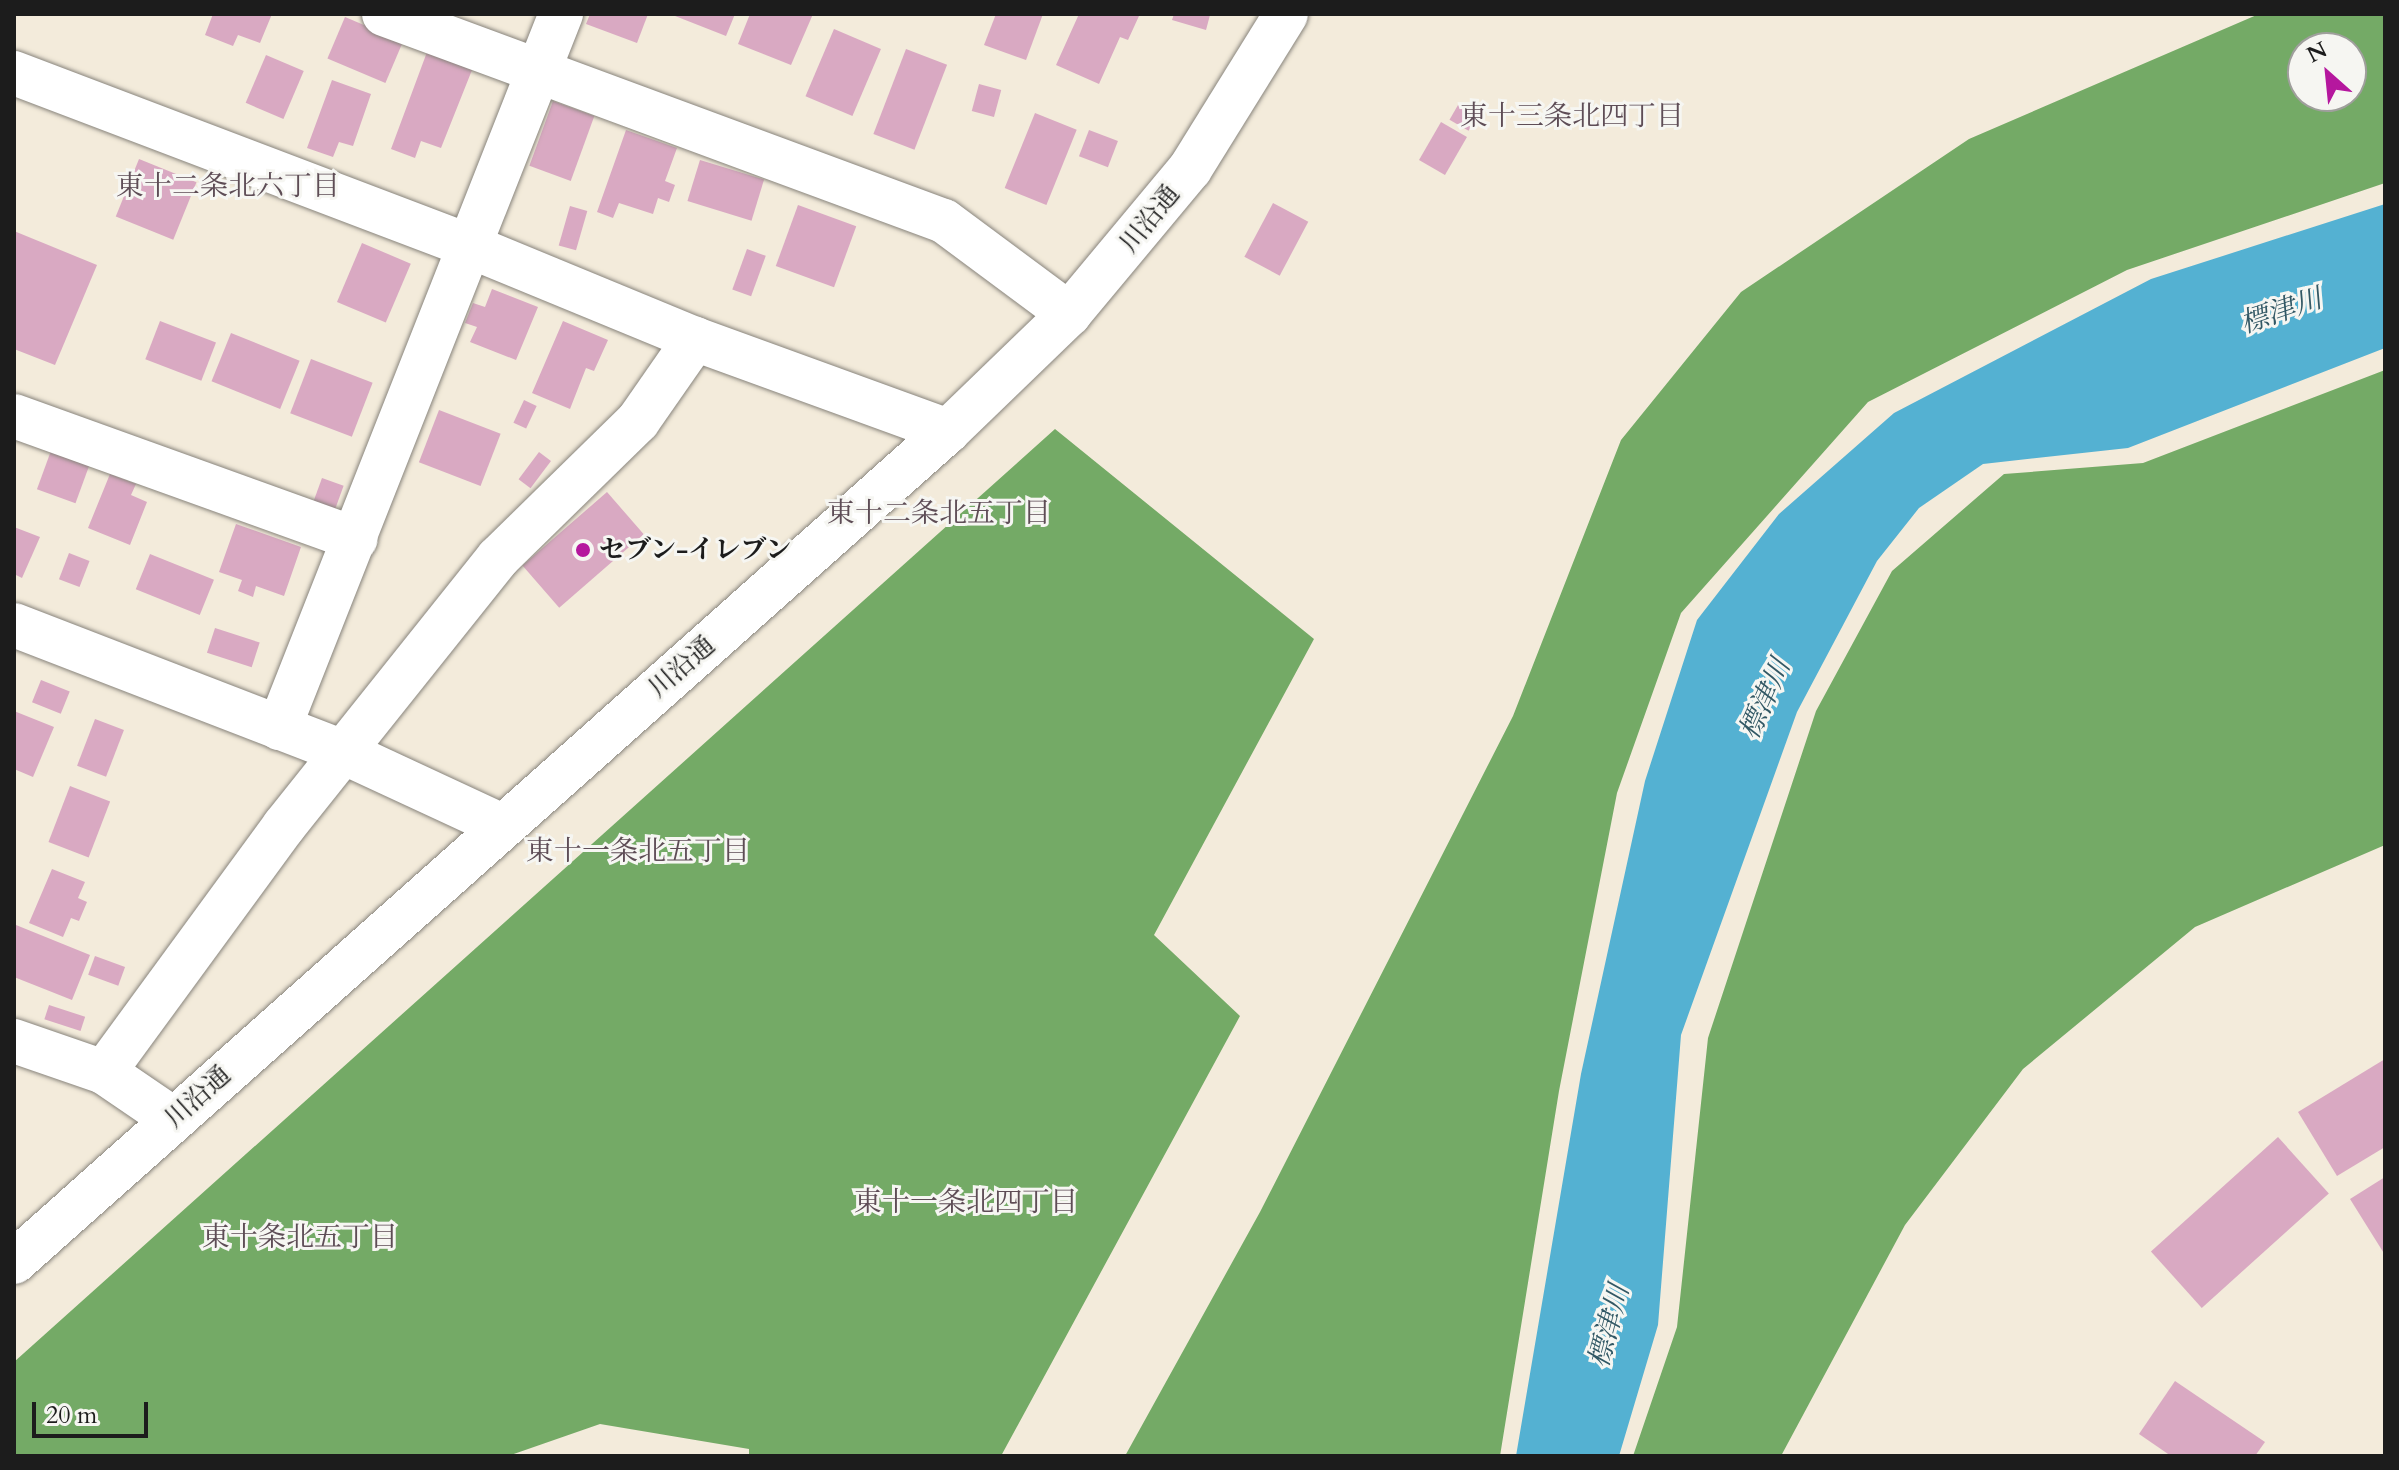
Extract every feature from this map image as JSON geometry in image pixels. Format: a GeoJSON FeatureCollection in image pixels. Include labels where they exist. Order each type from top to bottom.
{"type":"FeatureCollection","features":[{"type":"Feature","properties":{"kind":"street"},"geometry":{"type":"LineString","coordinates":[[384,14],[944,221],[1069,314]]}},
{"type":"Feature","properties":{"kind":"street"},"geometry":{"type":"LineString","coordinates":[[279,728],[541,74],[561,14]]}},
{"type":"Feature","properties":{"kind":"street","name":"川沿通"},"geometry":{"type":"LineString","coordinates":[[14,1262],[500,825],[948,431],[1069,314],[1190,169],[1286,14]]}},
{"type":"Feature","properties":{"kind":"street"},"geometry":{"type":"LineString","coordinates":[[14,73],[472,247],[695,339],[948,431]]}},
{"type":"Feature","properties":{"kind":"street"},"geometry":{"type":"LineString","coordinates":[[104,1072],[343,752],[498,558],[638,421],[695,339]]}},
{"type":"Feature","properties":{"kind":"street"},"geometry":{"type":"LineString","coordinates":[[14,416],[355,539]]}},
{"type":"Feature","properties":{"kind":"street"},"geometry":{"type":"LineString","coordinates":[[14,625],[343,752],[500,825]]}},
{"type":"Feature","properties":{"kind":"street"},"geometry":{"type":"LineString","coordinates":[[14,1041],[104,1072],[173,1119]]}},
{"type":"Feature","properties":{"kind":"green space"},"geometry":{"type":"Polygon","coordinates":[[[2259,14],[2385,14],[2385,183],[2127,270],[1868,402],[1681,613],[1617,793],[1559,1091],[1500,1456],[1125,1456],[1260,1212],[1513,716],[1621,440],[1741,292],[1969,139],[2259,14]]]}},
{"type":"Feature","properties":{"kind":"green space"},"geometry":{"type":"Polygon","coordinates":[[[2385,370],[2385,845],[2195,927],[2023,1069],[1905,1225],[1781,1456],[1633,1456],[1677,1327],[1708,1038],[1816,711],[1892,571],[2004,474],[2143,463],[2385,370]]]}},
{"type":"Feature","properties":{"kind":"green space"},"geometry":{"type":"Polygon","coordinates":[[[1055,429],[1314,639],[1154,935],[1240,1016],[1001,1456],[749,1456],[749,1449],[600,1424],[508,1456],[14,1456],[14,1362],[1055,429]]]}},
{"type":"Feature","properties":{"kind":"water","name":"標津川"},"geometry":{"type":"Polygon","coordinates":[[[2385,204],[2385,348],[2128,448],[1983,464],[1919,508],[1877,561],[1797,712],[1681,1035],[1658,1325],[1619,1456],[1516,1456],[1581,1074],[1645,781],[1697,620],[1779,514],[1894,413],[2151,279],[2385,204]]]}},
{"type":"Feature","properties":{"kind":"building"},"geometry":{"type":"Polygon","coordinates":[[[213,14],[272,14],[260,43],[238,35],[233,46],[205,35],[213,14]]]}},
{"type":"Feature","properties":{"kind":"building"},"geometry":{"type":"Polygon","coordinates":[[[590,14],[648,14],[637,43],[586,24],[590,14]]]}},
{"type":"Feature","properties":{"kind":"building"},"geometry":{"type":"Polygon","coordinates":[[[670,14],[735,14],[726,36],[670,14]]]}},
{"type":"Feature","properties":{"kind":"building"},"geometry":{"type":"Polygon","coordinates":[[[750,14],[813,14],[791,65],[738,44],[750,14]]]}},
{"type":"Feature","properties":{"kind":"building"},"geometry":{"type":"Polygon","coordinates":[[[996,14],[1043,14],[1026,60],[984,45],[996,14]]]}},
{"type":"Feature","properties":{"kind":"building"},"geometry":{"type":"Polygon","coordinates":[[[1079,14],[1139,16],[1128,40],[1120,37],[1099,84],[1056,65],[1079,14]]]}},
{"type":"Feature","properties":{"kind":"building"},"geometry":{"type":"Polygon","coordinates":[[[1174,14],[1210,15],[1206,30],[1172,20],[1174,14]]]}},
{"type":"Feature","properties":{"kind":"building"},"geometry":{"type":"Polygon","coordinates":[[[345,17],[403,42],[385,83],[327,58],[345,17]]]}},
{"type":"Feature","properties":{"kind":"building"},"geometry":{"type":"Polygon","coordinates":[[[834,29],[881,49],[852,116],[805,96],[834,29]]]}},
{"type":"Feature","properties":{"kind":"building"},"geometry":{"type":"Polygon","coordinates":[[[906,49],[947,65],[914,150],[873,134],[906,49]]]}},
{"type":"Feature","properties":{"kind":"building"},"geometry":{"type":"Polygon","coordinates":[[[427,52],[472,70],[441,148],[421,141],[415,158],[391,149],[427,52]]]}},
{"type":"Feature","properties":{"kind":"building"},"geometry":{"type":"Polygon","coordinates":[[[266,55],[304,71],[283,119],[246,103],[266,55]]]}},
{"type":"Feature","properties":{"kind":"building"},"geometry":{"type":"Polygon","coordinates":[[[332,80],[371,94],[353,146],[339,142],[333,157],[307,148],[332,80]]]}},
{"type":"Feature","properties":{"kind":"building"},"geometry":{"type":"Polygon","coordinates":[[[979,84],[1001,90],[994,117],[972,111],[979,84]]]}},
{"type":"Feature","properties":{"kind":"building"},"geometry":{"type":"Polygon","coordinates":[[[553,101],[594,116],[571,181],[529,166],[553,101]]]}},
{"type":"Feature","properties":{"kind":"building"},"geometry":{"type":"Polygon","coordinates":[[[1458,105],[1477,116],[1469,131],[1450,120],[1458,105]]]}},
{"type":"Feature","properties":{"kind":"building"},"geometry":{"type":"Polygon","coordinates":[[[1035,113],[1077,130],[1046,205],[1005,188],[1035,113]]]}},
{"type":"Feature","properties":{"kind":"building"},"geometry":{"type":"Polygon","coordinates":[[[1441,122],[1467,137],[1445,175],[1419,160],[1441,122]]]}},
{"type":"Feature","properties":{"kind":"building"},"geometry":{"type":"Polygon","coordinates":[[[626,130],[677,148],[665,181],[675,185],[669,202],[658,198],[653,214],[619,203],[613,218],[597,212],[626,130]]]}},
{"type":"Feature","properties":{"kind":"building"},"geometry":{"type":"Polygon","coordinates":[[[1089,130],[1118,141],[1108,167],[1079,156],[1089,130]]]}},
{"type":"Feature","properties":{"kind":"building"},"geometry":{"type":"Polygon","coordinates":[[[139,159],[196,182],[173,240],[116,216],[139,159]]]}},
{"type":"Feature","properties":{"kind":"building"},"geometry":{"type":"Polygon","coordinates":[[[700,160],[764,180],[752,221],[687,201],[700,160]]]}},
{"type":"Feature","properties":{"kind":"building"},"geometry":{"type":"Polygon","coordinates":[[[1273,203],[1308,222],[1280,276],[1244,257],[1273,203]]]}},
{"type":"Feature","properties":{"kind":"building"},"geometry":{"type":"Polygon","coordinates":[[[798,205],[856,226],[834,287],[776,266],[798,205]]]}},
{"type":"Feature","properties":{"kind":"building"},"geometry":{"type":"Polygon","coordinates":[[[570,206],[587,211],[576,250],[559,245],[570,206]]]}},
{"type":"Feature","properties":{"kind":"building"},"geometry":{"type":"Polygon","coordinates":[[[14,231],[97,265],[55,365],[14,349],[14,231]]]}},
{"type":"Feature","properties":{"kind":"building"},"geometry":{"type":"Polygon","coordinates":[[[362,243],[411,264],[386,323],[337,302],[362,243]]]}},
{"type":"Feature","properties":{"kind":"building"},"geometry":{"type":"Polygon","coordinates":[[[747,249],[766,256],[751,296],[732,289],[747,249]]]}},
{"type":"Feature","properties":{"kind":"building"},"geometry":{"type":"Polygon","coordinates":[[[492,289],[538,307],[516,360],[470,342],[477,327],[465,323],[473,303],[485,307],[492,289]]]}},
{"type":"Feature","properties":{"kind":"building"},"geometry":{"type":"Polygon","coordinates":[[[160,321],[216,343],[201,381],[145,359],[160,321]]]}},
{"type":"Feature","properties":{"kind":"building"},"geometry":{"type":"Polygon","coordinates":[[[563,321],[608,340],[594,371],[586,368],[570,409],[532,393],[563,321]]]}},
{"type":"Feature","properties":{"kind":"building"},"geometry":{"type":"Polygon","coordinates":[[[231,333],[300,361],[280,409],[212,381],[231,333]]]}},
{"type":"Feature","properties":{"kind":"building"},"geometry":{"type":"Polygon","coordinates":[[[311,359],[373,383],[352,437],[290,413],[311,359]]]}},
{"type":"Feature","properties":{"kind":"building"},"geometry":{"type":"Polygon","coordinates":[[[524,400],[537,406],[526,429],[513,423],[524,400]]]}},
{"type":"Feature","properties":{"kind":"building"},"geometry":{"type":"Polygon","coordinates":[[[439,410],[501,434],[481,486],[419,462],[439,410]]]}},
{"type":"Feature","properties":{"kind":"building"},"geometry":{"type":"Polygon","coordinates":[[[52,448],[91,462],[75,503],[37,489],[52,448]]]}},
{"type":"Feature","properties":{"kind":"building"},"geometry":{"type":"Polygon","coordinates":[[[539,452],[551,461],[531,488],[519,479],[539,452]]]}},
{"type":"Feature","properties":{"kind":"building"},"geometry":{"type":"Polygon","coordinates":[[[110,474],[136,484],[131,495],[147,502],[130,545],[88,528],[110,474]]]}},
{"type":"Feature","properties":{"kind":"building"},"geometry":{"type":"Polygon","coordinates":[[[322,478],[344,486],[335,510],[313,502],[322,478]]]}},
{"type":"Feature","properties":{"kind":"building","name":"セブン-イレブン"},"geometry":{"type":"Polygon","coordinates":[[[607,492],[644,534],[559,608],[522,565],[607,492]]]}},
{"type":"Feature","properties":{"kind":"building"},"geometry":{"type":"Polygon","coordinates":[[[236,524],[301,547],[284,596],[256,586],[253,597],[238,591],[242,580],[219,572],[236,524]]]}},
{"type":"Feature","properties":{"kind":"building"},"geometry":{"type":"Polygon","coordinates":[[[14,527],[40,537],[22,578],[14,574],[14,527]]]}},
{"type":"Feature","properties":{"kind":"building"},"geometry":{"type":"Polygon","coordinates":[[[69,553],[90,561],[80,587],[59,579],[69,553]]]}},
{"type":"Feature","properties":{"kind":"building"},"geometry":{"type":"Polygon","coordinates":[[[150,554],[214,580],[200,615],[136,589],[150,554]]]}},
{"type":"Feature","properties":{"kind":"building"},"geometry":{"type":"Polygon","coordinates":[[[215,628],[260,643],[252,667],[207,653],[215,628]]]}},
{"type":"Feature","properties":{"kind":"building"},"geometry":{"type":"Polygon","coordinates":[[[41,680],[70,692],[61,714],[32,702],[41,680]]]}},
{"type":"Feature","properties":{"kind":"building"},"geometry":{"type":"Polygon","coordinates":[[[14,711],[54,727],[33,777],[14,769],[14,711]]]}},
{"type":"Feature","properties":{"kind":"building"},"geometry":{"type":"Polygon","coordinates":[[[95,719],[124,730],[106,777],[77,766],[95,719]]]}},
{"type":"Feature","properties":{"kind":"building"},"geometry":{"type":"Polygon","coordinates":[[[70,786],[110,801],[89,857],[48,842],[70,786]]]}},
{"type":"Feature","properties":{"kind":"building"},"geometry":{"type":"Polygon","coordinates":[[[52,869],[85,882],[78,898],[87,902],[79,921],[71,918],[63,937],[29,923],[52,869]]]}},
{"type":"Feature","properties":{"kind":"building"},"geometry":{"type":"Polygon","coordinates":[[[16,925],[90,955],[72,1000],[14,977],[16,925]]]}},
{"type":"Feature","properties":{"kind":"building"},"geometry":{"type":"Polygon","coordinates":[[[95,956],[125,967],[118,986],[88,975],[95,956]]]}},
{"type":"Feature","properties":{"kind":"building"},"geometry":{"type":"Polygon","coordinates":[[[49,1005],[85,1017],[81,1031],[44,1019],[49,1005]]]}},
{"type":"Feature","properties":{"kind":"building"},"geometry":{"type":"Polygon","coordinates":[[[2385,1059],[2385,1147],[2337,1176],[2298,1112],[2385,1059]]]}},
{"type":"Feature","properties":{"kind":"building"},"geometry":{"type":"Polygon","coordinates":[[[2278,1137],[2329,1193],[2202,1308],[2151,1251],[2278,1137]]]}},
{"type":"Feature","properties":{"kind":"building"},"geometry":{"type":"Polygon","coordinates":[[[2385,1177],[2385,1255],[2350,1199],[2385,1177]]]}},
{"type":"Feature","properties":{"kind":"building"},"geometry":{"type":"Polygon","coordinates":[[[2175,1381],[2265,1442],[2255,1456],[2171,1456],[2139,1434],[2175,1381]]]}},
{"type":"Feature","properties":{"kind":"place","name":"セブン-イレブン"},"geometry":{"type":"Point","coordinates":[583,550]}},
{"type":"Feature","properties":{"kind":"district","name":"東十三条北四丁目"},"geometry":{"type":"Point","coordinates":[1572,116]}},
{"type":"Feature","properties":{"kind":"district","name":"東十二条北六丁目"},"geometry":{"type":"Point","coordinates":[228,186]}},
{"type":"Feature","properties":{"kind":"district","name":"東十二条北五丁目"},"geometry":{"type":"Point","coordinates":[939,513]}},
{"type":"Feature","properties":{"kind":"district","name":"東十一条北五丁目"},"geometry":{"type":"Point","coordinates":[638,851]}},
{"type":"Feature","properties":{"kind":"district","name":"東十一条北四丁目"},"geometry":{"type":"Point","coordinates":[966,1202]}},
{"type":"Feature","properties":{"kind":"district","name":"東十条北五丁目"},"geometry":{"type":"Point","coordinates":[300,1237]}}]}
